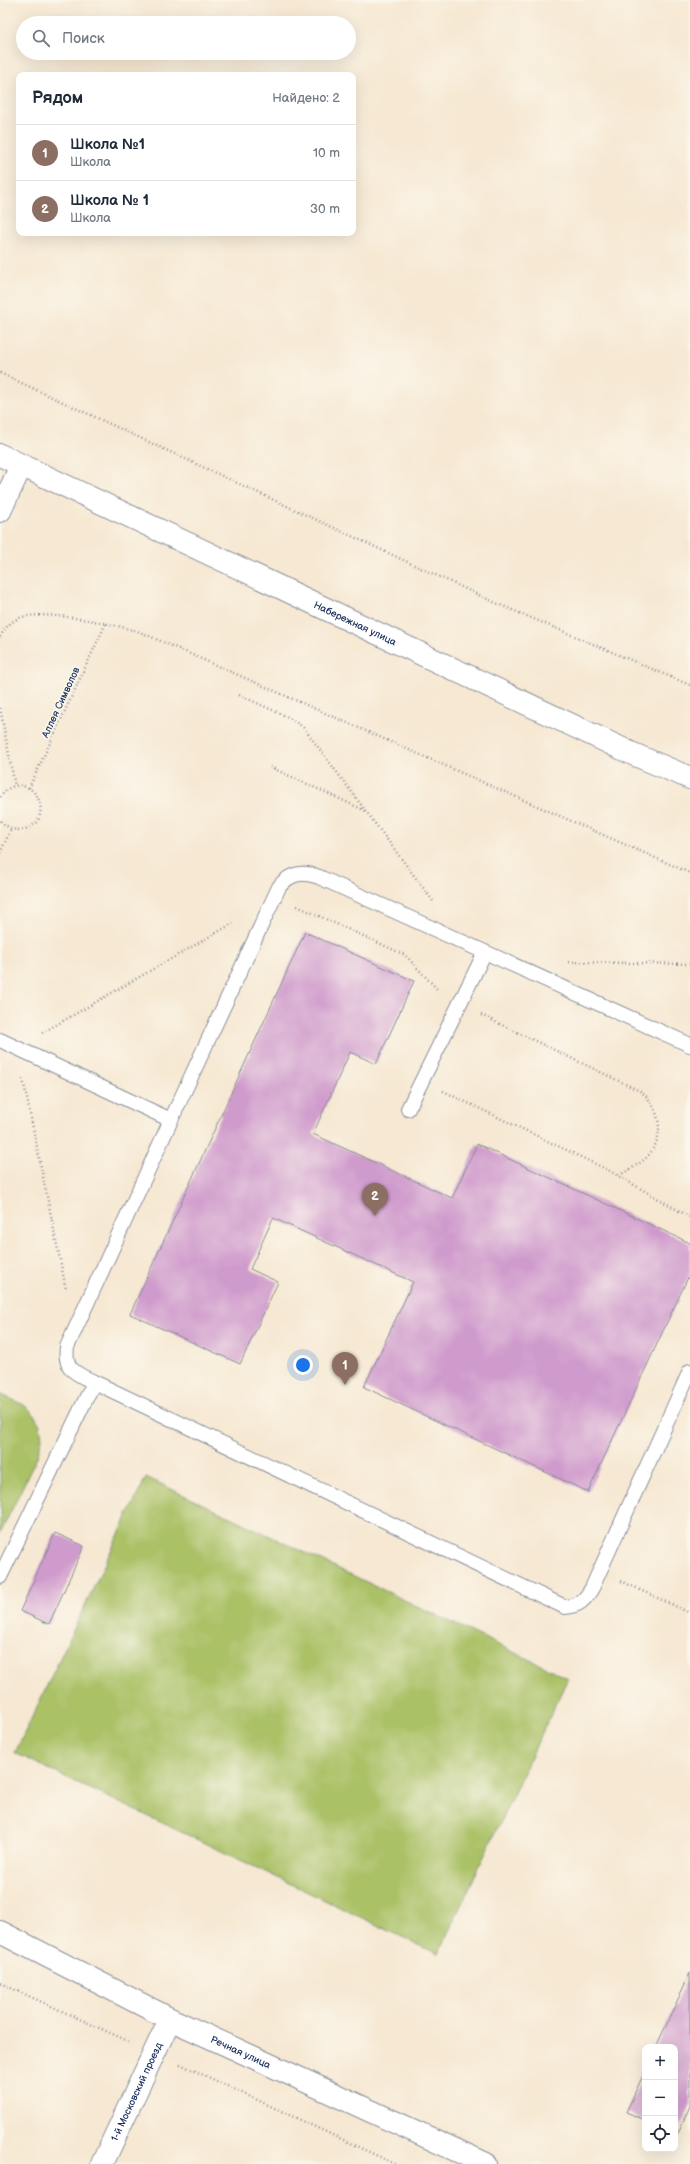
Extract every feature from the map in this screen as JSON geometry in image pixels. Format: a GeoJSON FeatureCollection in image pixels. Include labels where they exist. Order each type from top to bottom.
{"type":"FeatureCollection","features":[{"type":"Feature","properties":{"kind":"street","name":"Набережная улица"},"geometry":{"type":"LineString","coordinates":[[0,455],[633,754],[690,778]]}},
{"type":"Feature","properties":{"kind":"street"},"geometry":{"type":"LineString","coordinates":[[0,511],[21,466]]}},
{"type":"Feature","properties":{"kind":"street","name":"Речная улица"},"geometry":{"type":"LineString","coordinates":[[0,1932],[170,2019],[486,2164]]}},
{"type":"Feature","properties":{"kind":"street","name":"1-й Московский проезд"},"geometry":{"type":"LineString","coordinates":[[102,2164],[170,2019]]}},
{"type":"Feature","properties":{"kind":"lane"},"geometry":{"type":"LineString","coordinates":[[690,1045],[312,874],[304,873],[290,876],[279,887],[272,900],[171,1120],[68,1347],[67,1362],[74,1372],[94,1382],[557,1604],[573,1606],[581,1603],[587,1596],[690,1371]]}},
{"type":"Feature","properties":{"kind":"lane"},"geometry":{"type":"LineString","coordinates":[[408,1109],[485,952]]}},
{"type":"Feature","properties":{"kind":"lane"},"geometry":{"type":"LineString","coordinates":[[0,1040],[171,1120]]}},
{"type":"Feature","properties":{"kind":"lane"},"geometry":{"type":"LineString","coordinates":[[0,1577],[94,1382]]}},
{"type":"Feature","properties":{"kind":"path"},"geometry":{"type":"LineString","coordinates":[[0,373],[496,604],[690,685]]}},
{"type":"Feature","properties":{"kind":"path"},"geometry":{"type":"LineString","coordinates":[[0,637],[14,620],[28,616],[61,617],[106,623],[154,638],[690,873]]}},
{"type":"Feature","properties":{"kind":"path","name":"Аллея Символов"},"geometry":{"type":"LineString","coordinates":[[29,788],[106,623]]}},
{"type":"Feature","properties":{"kind":"path"},"geometry":{"type":"LineString","coordinates":[[239,695],[288,717],[303,727],[368,812],[436,906]]}},
{"type":"Feature","properties":{"kind":"path"},"geometry":{"type":"LineString","coordinates":[[0,708],[15,786]]}},
{"type":"Feature","properties":{"kind":"path"},"geometry":{"type":"LineString","coordinates":[[270,767],[368,812]]}},
{"type":"Feature","properties":{"kind":"path"},"geometry":{"type":"LineString","coordinates":[[0,797],[8,789],[15,786],[29,788],[36,793],[42,806],[38,821],[26,830],[11,829],[0,820]]}},
{"type":"Feature","properties":{"kind":"path"},"geometry":{"type":"LineString","coordinates":[[0,853],[11,829]]}},
{"type":"Feature","properties":{"kind":"path"},"geometry":{"type":"LineString","coordinates":[[75,1331],[16,1048],[272,900],[289,902],[405,955],[458,1008],[640,1091],[647,1096],[657,1110],[659,1118],[655,1145],[646,1158],[618,1176]]}},
{"type":"Feature","properties":{"kind":"path"},"geometry":{"type":"LineString","coordinates":[[564,962],[690,964]]}},
{"type":"Feature","properties":{"kind":"path"},"geometry":{"type":"LineString","coordinates":[[422,1081],[618,1176],[690,1217]]}},
{"type":"Feature","properties":{"kind":"path"},"geometry":{"type":"LineString","coordinates":[[599,1571],[690,1613]]}},
{"type":"Feature","properties":{"kind":"path"},"geometry":{"type":"LineString","coordinates":[[0,1983],[154,2052],[395,2164]]}},
{"type":"Feature","properties":{"kind":"green space"},"geometry":{"type":"Polygon","coordinates":[[[0,1394],[24,1405],[33,1413],[40,1425],[42,1438],[37,1457],[0,1534],[0,1394]]]}},
{"type":"Feature","properties":{"kind":"green space"},"geometry":{"type":"Polygon","coordinates":[[[146,1477],[568,1678],[438,1954],[15,1753],[146,1477]]]}},
{"type":"Feature","properties":{"kind":"building"},"geometry":{"type":"Polygon","coordinates":[[[305,932],[414,981],[376,1064],[350,1052],[313,1134],[452,1198],[477,1144],[690,1243],[690,1273],[588,1492],[364,1387],[413,1282],[273,1218],[250,1269],[278,1282],[240,1364],[130,1314],[305,932]]]}},
{"type":"Feature","properties":{"kind":"building"},"geometry":{"type":"Polygon","coordinates":[[[55,1533],[84,1546],[49,1624],[20,1611],[55,1533]]]}},
{"type":"Feature","properties":{"kind":"building"},"geometry":{"type":"Polygon","coordinates":[[[690,1973],[690,2106],[678,2133],[678,2044],[657,2044],[690,1973]]]}},
{"type":"Feature","properties":{"kind":"building"},"geometry":{"type":"Polygon","coordinates":[[[642,2077],[642,2119],[626,2112],[642,2077]]]}},
{"type":"Feature","properties":{"kind":"place","name":"Школа № 1"},"geometry":{"type":"Point","coordinates":[375,1216]}},
{"type":"Feature","properties":{"kind":"place","name":"Школа №1"},"geometry":{"type":"Point","coordinates":[345,1385]}}]}
